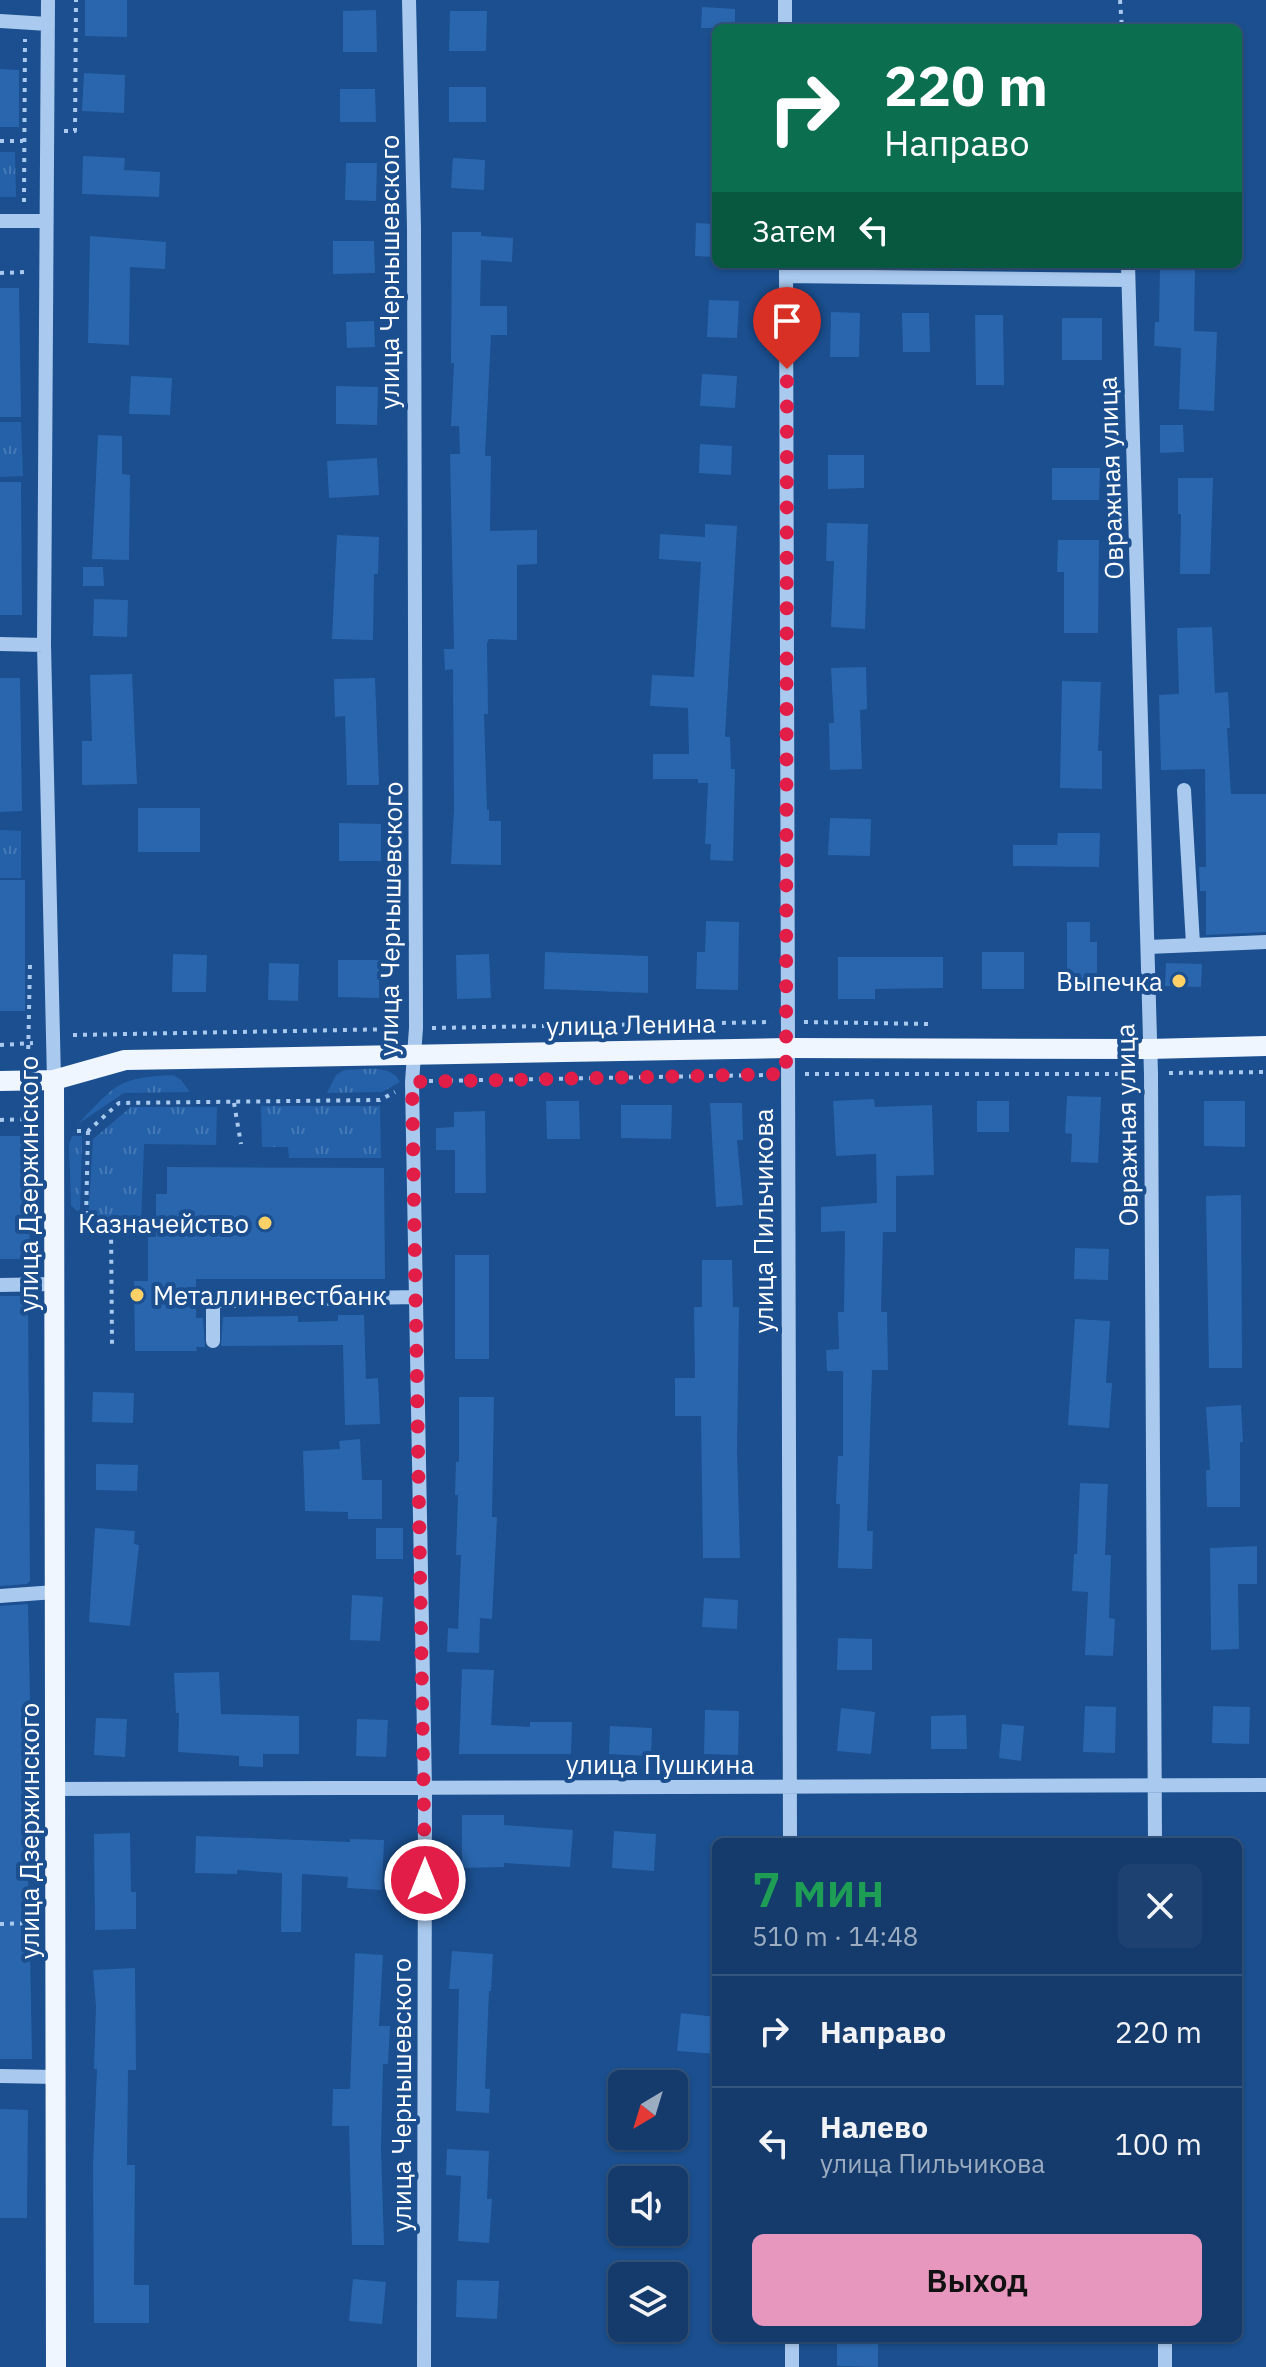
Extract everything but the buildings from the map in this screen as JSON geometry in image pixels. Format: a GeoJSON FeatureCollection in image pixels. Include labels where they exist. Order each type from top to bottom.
{"type":"FeatureCollection","features":[{"type":"Feature","properties":{"kind":"main road","name":"улица Ленина"},"geometry":{"type":"LineString","coordinates":[[0,1081],[54,1080],[125,1060],[788,1048],[1149,1049],[1266,1046]]}},
{"type":"Feature","properties":{"kind":"main road","name":"улица Дзержинского"},"geometry":{"type":"LineString","coordinates":[[54,1080],[56,2367]]}},
{"type":"Feature","properties":{"kind":"street","name":"улица Дзержинского"},"geometry":{"type":"LineString","coordinates":[[48,0],[44,645],[54,1080]]}},
{"type":"Feature","properties":{"kind":"street","name":"улица Чернышевского"},"geometry":{"type":"LineString","coordinates":[[409,0],[414,228],[416,1028],[412,1082],[425,1789],[424,2367]]}},
{"type":"Feature","properties":{"kind":"street"},"geometry":{"type":"LineString","coordinates":[[785,0],[785,24]]}},
{"type":"Feature","properties":{"kind":"street"},"geometry":{"type":"LineString","coordinates":[[0,21],[48,24]]}},
{"type":"Feature","properties":{"kind":"street"},"geometry":{"type":"LineString","coordinates":[[0,221],[45,221]]}},
{"type":"Feature","properties":{"kind":"street","name":"Овражная улица"},"geometry":{"type":"LineString","coordinates":[[1128,268],[1151,1074],[1155,1838]]}},
{"type":"Feature","properties":{"kind":"street"},"geometry":{"type":"LineString","coordinates":[[786,270],[1128,280]]}},
{"type":"Feature","properties":{"kind":"street","name":"улица Пильчикова"},"geometry":{"type":"LineString","coordinates":[[786,270],[790,1838]]}},
{"type":"Feature","properties":{"kind":"street"},"geometry":{"type":"LineString","coordinates":[[0,644],[44,645]]}},
{"type":"Feature","properties":{"kind":"street"},"geometry":{"type":"LineString","coordinates":[[1184,790],[1193,944]]}},
{"type":"Feature","properties":{"kind":"street"},"geometry":{"type":"LineString","coordinates":[[1148,947],[1266,942]]}},
{"type":"Feature","properties":{"kind":"street"},"geometry":{"type":"LineString","coordinates":[[0,1285],[54,1284]]}},
{"type":"Feature","properties":{"kind":"street"},"geometry":{"type":"LineString","coordinates":[[213,1341],[213,1301],[415,1297]]}},
{"type":"Feature","properties":{"kind":"street"},"geometry":{"type":"LineString","coordinates":[[0,1596],[55,1592]]}},
{"type":"Feature","properties":{"kind":"street","name":"улица Пушкина"},"geometry":{"type":"LineString","coordinates":[[55,1789],[1266,1785]]}},
{"type":"Feature","properties":{"kind":"street"},"geometry":{"type":"LineString","coordinates":[[0,2076],[56,2077]]}},
{"type":"Feature","properties":{"kind":"street"},"geometry":{"type":"LineString","coordinates":[[792,2342],[792,2367]]}},
{"type":"Feature","properties":{"kind":"street"},"geometry":{"type":"LineString","coordinates":[[1165,2342],[1165,2367]]}},
{"type":"Feature","properties":{"kind":"path"},"geometry":{"type":"LineString","coordinates":[[1120,0],[1122,24]]}},
{"type":"Feature","properties":{"kind":"path"},"geometry":{"type":"LineString","coordinates":[[25,23],[26,130]]}},
{"type":"Feature","properties":{"kind":"path"},"geometry":{"type":"LineString","coordinates":[[0,141],[23,141]]}},
{"type":"Feature","properties":{"kind":"path"},"geometry":{"type":"LineString","coordinates":[[54,1132],[88,1131],[119,1103],[380,1100],[412,1082],[786,1074],[1266,1072]]}},
{"type":"Feature","properties":{"kind":"path"},"geometry":{"type":"LineString","coordinates":[[234,1103],[241,1144]]}},
{"type":"Feature","properties":{"kind":"path"},"geometry":{"type":"LineString","coordinates":[[88,1131],[86,1218],[92,1225],[111,1225],[112,1344]]}},
{"type":"Feature","properties":{"kind":"path"},"geometry":{"type":"LineString","coordinates":[[0,1924],[36,1923]]}},
{"type":"Feature","properties":{"kind":"green space"},"geometry":{"type":"Polygon","coordinates":[[[0,152],[15,152],[16,197],[0,197],[0,152]]]}},
{"type":"Feature","properties":{"kind":"green space"},"geometry":{"type":"Polygon","coordinates":[[[0,422],[21,422],[23,476],[0,477],[0,422]]]}},
{"type":"Feature","properties":{"kind":"green space"},"geometry":{"type":"Polygon","coordinates":[[[0,830],[21,831],[21,878],[0,878],[0,830]]]}},
{"type":"Feature","properties":{"kind":"green space"},"geometry":{"type":"Polygon","coordinates":[[[344,1070],[383,1070],[396,1076],[400,1082],[382,1092],[327,1093],[336,1075],[344,1070]]]}},
{"type":"Feature","properties":{"kind":"green space"},"geometry":{"type":"Polygon","coordinates":[[[173,1075],[190,1092],[124,1093],[78,1124],[118,1086],[139,1078],[173,1075]]]}},
{"type":"Feature","properties":{"kind":"green space"},"geometry":{"type":"Polygon","coordinates":[[[261,1106],[380,1106],[381,1158],[289,1158],[288,1147],[262,1147],[261,1106]]]}},
{"type":"Feature","properties":{"kind":"green space"},"geometry":{"type":"Polygon","coordinates":[[[131,1107],[217,1107],[216,1145],[144,1144],[141,1228],[113,1230],[113,1220],[88,1220],[93,1139],[131,1107]]]}},
{"type":"Feature","properties":{"kind":"green space"},"geometry":{"type":"Polygon","coordinates":[[[72,1136],[82,1136],[80,1215],[71,1205],[69,1144],[72,1136]]]}},
{"type":"Feature","properties":{"kind":"place","name":"Выпечка"},"geometry":{"type":"Point","coordinates":[1179,981]}},
{"type":"Feature","properties":{"kind":"place","name":"Казначейство"},"geometry":{"type":"Point","coordinates":[265,1223]}},
{"type":"Feature","properties":{"kind":"place","name":"Металлинвестбанк"},"geometry":{"type":"Point","coordinates":[137,1295]}},
{"type":"Feature","properties":{"kind":"route"},"geometry":{"type":"LineString","coordinates":[[425,1880],[412,1082],[786,1074],[787,369]]}}]}
